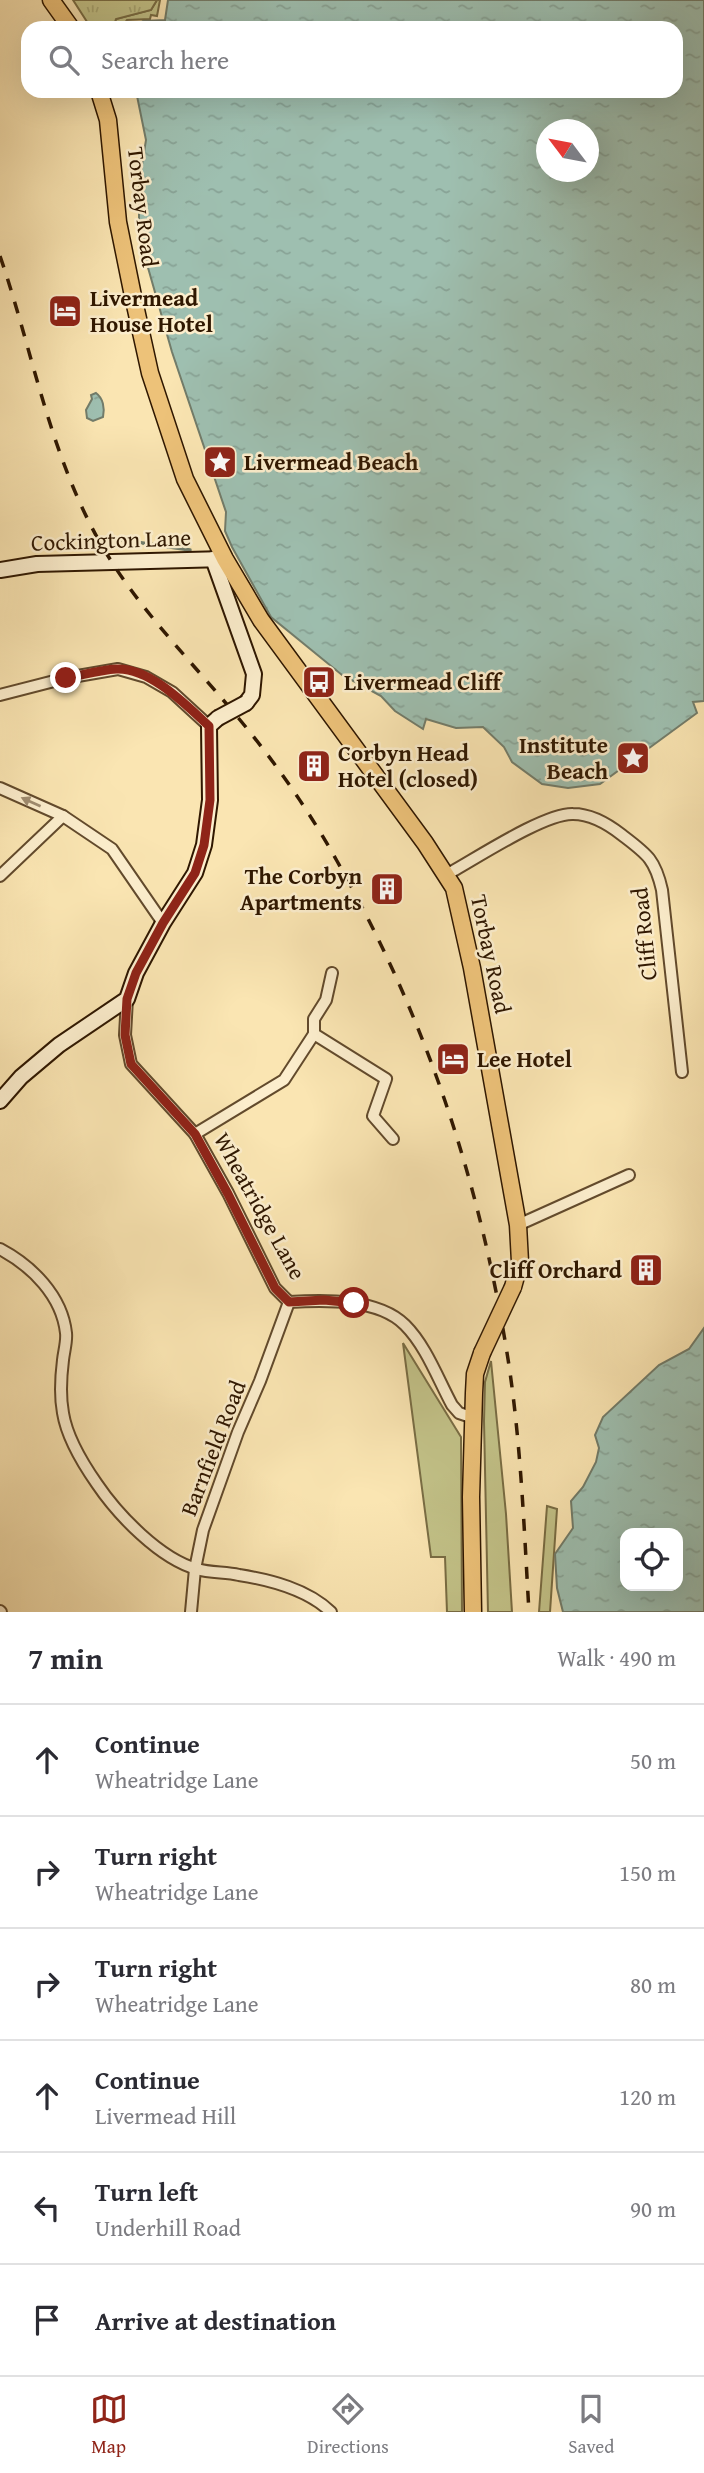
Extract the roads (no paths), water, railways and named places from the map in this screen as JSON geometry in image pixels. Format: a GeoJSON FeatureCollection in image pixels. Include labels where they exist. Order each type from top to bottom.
{"type":"FeatureCollection","features":[{"type":"Feature","properties":{"kind":"main road"},"geometry":{"type":"LineString","coordinates":[[51,0],[66,21]]}},
{"type":"Feature","properties":{"kind":"main road","name":"Torbay Road"},"geometry":{"type":"LineString","coordinates":[[101,98],[111,135],[118,222],[150,373],[185,479],[219,559],[279,648],[425,843],[446,875],[456,897],[472,968],[518,1225],[520,1262],[513,1287],[475,1374],[471,1496],[473,1612]]}},
{"type":"Feature","properties":{"kind":"street","name":"Cockington Lane"},"geometry":{"type":"LineString","coordinates":[[0,570],[37,564],[219,559]]}},
{"type":"Feature","properties":{"kind":"street"},"geometry":{"type":"LineString","coordinates":[[0,695],[118,668],[146,677],[214,722],[246,703],[252,695],[254,674],[219,559]]}},
{"type":"Feature","properties":{"kind":"street","name":"Wheatridge Lane"},"geometry":{"type":"LineString","coordinates":[[214,722],[210,800],[204,845],[195,873],[163,923],[136,973],[127,999],[125,1035],[131,1064],[195,1134],[275,1288],[289,1302],[324,1300],[371,1306],[404,1323],[417,1339],[452,1405],[459,1413],[474,1418]]}},
{"type":"Feature","properties":{"kind":"street"},"geometry":{"type":"LineString","coordinates":[[0,788],[63,816],[112,849],[163,923]]}},
{"type":"Feature","properties":{"kind":"street","name":"Cliff Road"},"geometry":{"type":"LineString","coordinates":[[446,875],[537,825],[563,815],[587,816],[597,820],[642,850],[657,869],[662,890],[682,1072]]}},
{"type":"Feature","properties":{"kind":"street"},"geometry":{"type":"LineString","coordinates":[[0,876],[63,816]]}},
{"type":"Feature","properties":{"kind":"street"},"geometry":{"type":"LineString","coordinates":[[195,1134],[284,1080],[314,1034],[314,1019],[326,1000],[332,973]]}},
{"type":"Feature","properties":{"kind":"street"},"geometry":{"type":"LineString","coordinates":[[0,1101],[21,1077],[59,1045],[127,999]]}},
{"type":"Feature","properties":{"kind":"street"},"geometry":{"type":"LineString","coordinates":[[314,1034],[386,1079],[373,1116],[393,1139]]}},
{"type":"Feature","properties":{"kind":"street"},"geometry":{"type":"LineString","coordinates":[[518,1225],[629,1175]]}},
{"type":"Feature","properties":{"kind":"street"},"geometry":{"type":"LineString","coordinates":[[0,1249],[12,1255],[49,1288],[60,1311],[66,1334],[62,1363],[63,1412],[70,1437],[95,1481],[118,1513],[160,1550],[195,1569],[274,1582],[304,1593],[331,1612]]}},
{"type":"Feature","properties":{"kind":"street","name":"Barnfield Road"},"geometry":{"type":"LineString","coordinates":[[191,1612],[195,1569],[204,1530],[289,1302]]}},
{"type":"Feature","properties":{"kind":"water"},"geometry":{"type":"Polygon","coordinates":[[[168,0],[704,0],[704,701],[693,702],[697,713],[600,784],[568,788],[542,784],[512,762],[504,747],[483,727],[456,728],[426,719],[423,729],[395,711],[381,696],[342,675],[271,617],[225,531],[226,512],[172,352],[139,236],[139,183],[146,140],[137,98],[683,98],[683,21],[143,21],[165,20],[168,0]]]}},
{"type":"Feature","properties":{"kind":"water"},"geometry":{"type":"Polygon","coordinates":[[[96,393],[102,400],[104,414],[93,421],[87,418],[86,410],[92,399],[91,395],[96,393]]]}},
{"type":"Feature","properties":{"kind":"water"},"geometry":{"type":"Polygon","coordinates":[[[704,1328],[704,1612],[563,1612],[557,1588],[555,1554],[573,1528],[571,1501],[583,1487],[596,1462],[599,1448],[595,1435],[603,1417],[659,1365],[689,1349],[704,1328]]]}},
{"type":"Feature","properties":{"kind":"waterway"},"geometry":{"type":"LineString","coordinates":[[122,540],[190,550]]}},
{"type":"Feature","properties":{"kind":"railway"},"geometry":{"type":"LineString","coordinates":[[0,256],[57,443],[86,516],[105,551],[134,594],[249,731],[314,822],[369,920],[423,1041],[465,1165],[496,1293],[516,1422],[529,1612]]}},
{"type":"Feature","properties":{"kind":"place","name":"Livermead House Hotel"},"geometry":{"type":"Point","coordinates":[65,311]}},
{"type":"Feature","properties":{"kind":"place","name":"Livermead Beach"},"geometry":{"type":"Point","coordinates":[220,462]}},
{"type":"Feature","properties":{"kind":"place","name":"Livermead Cliff"},"geometry":{"type":"Point","coordinates":[319,682]}},
{"type":"Feature","properties":{"kind":"place","name":"Institute Beach"},"geometry":{"type":"Point","coordinates":[633,758]}},
{"type":"Feature","properties":{"kind":"place","name":"Corbyn Head Hotel (closed)"},"geometry":{"type":"Point","coordinates":[314,766]}},
{"type":"Feature","properties":{"kind":"place","name":"The Corbyn Apartments"},"geometry":{"type":"Point","coordinates":[387,889]}},
{"type":"Feature","properties":{"kind":"place","name":"Lee Hotel"},"geometry":{"type":"Point","coordinates":[453,1059]}},
{"type":"Feature","properties":{"kind":"place","name":"Cliff Orchard"},"geometry":{"type":"Point","coordinates":[646,1270]}}]}
